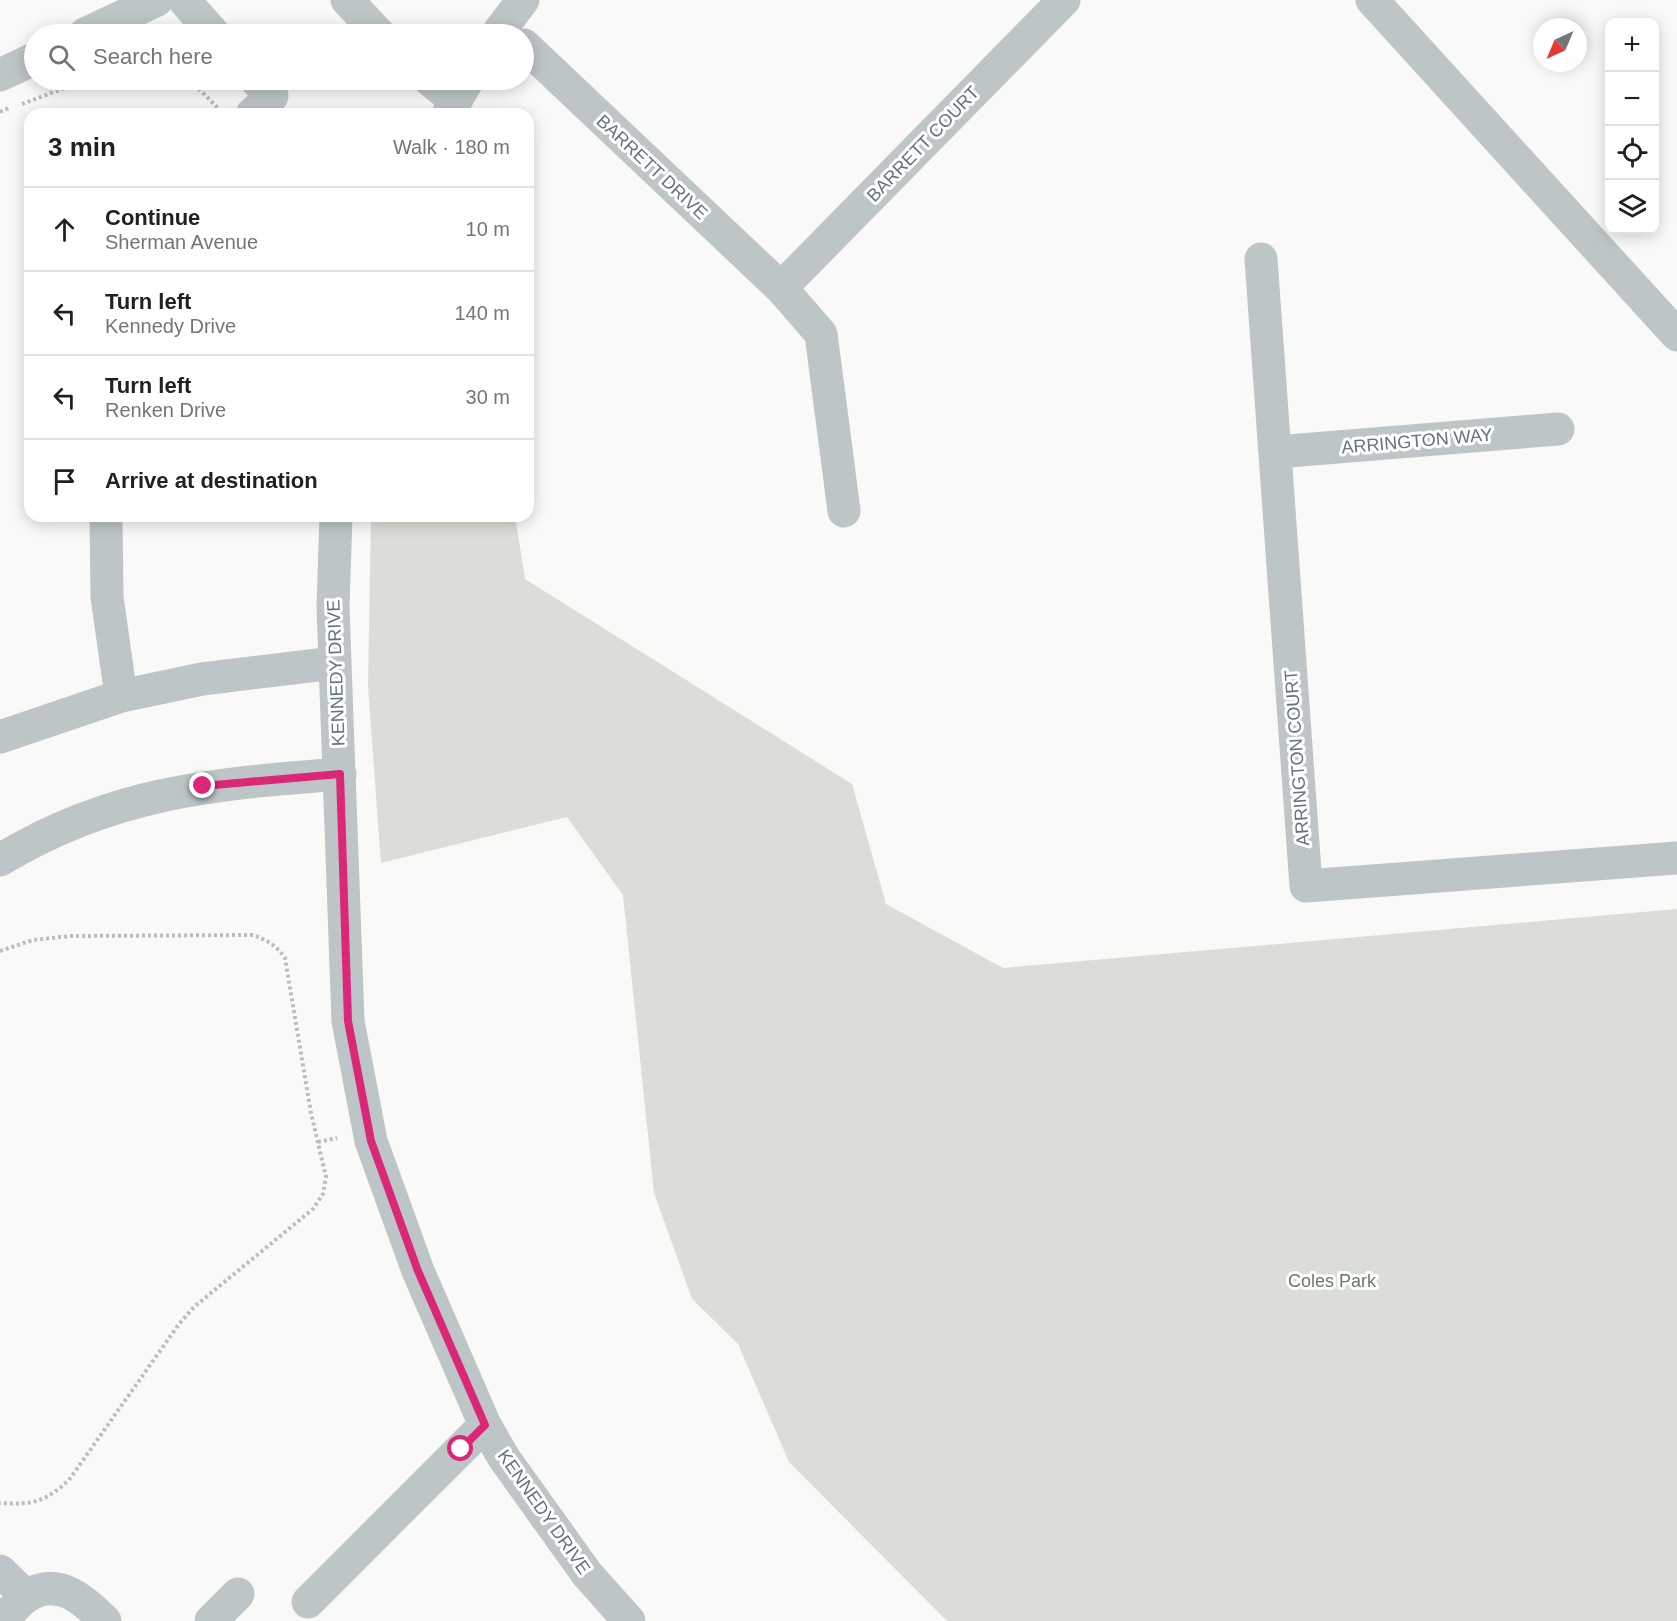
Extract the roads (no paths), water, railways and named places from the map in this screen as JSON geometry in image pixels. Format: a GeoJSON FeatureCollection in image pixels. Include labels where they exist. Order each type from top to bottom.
{"type":"FeatureCollection","features":[{"type":"Feature","properties":{"kind":"street"},"geometry":{"type":"LineString","coordinates":[[106,24],[157,0]]}},
{"type":"Feature","properties":{"kind":"street"},"geometry":{"type":"LineString","coordinates":[[184,0],[205,24]]}},
{"type":"Feature","properties":{"kind":"street"},"geometry":{"type":"LineString","coordinates":[[347,0],[370,24]]}},
{"type":"Feature","properties":{"kind":"street"},"geometry":{"type":"LineString","coordinates":[[513,24],[523,0]]}},
{"type":"Feature","properties":{"kind":"street","name":"BARRETT COURT"},"geometry":{"type":"LineString","coordinates":[[782,288],[1064,0]]}},
{"type":"Feature","properties":{"kind":"street"},"geometry":{"type":"LineString","coordinates":[[1372,0],[1677,335]]}},
{"type":"Feature","properties":{"kind":"street","name":"BARRETT DRIVE"},"geometry":{"type":"LineString","coordinates":[[534,58],[782,288],[821,334],[844,511]]}},
{"type":"Feature","properties":{"kind":"street"},"geometry":{"type":"LineString","coordinates":[[0,75],[24,64]]}},
{"type":"Feature","properties":{"kind":"street","name":"ARRINGTON COURT"},"geometry":{"type":"LineString","coordinates":[[1261,259],[1306,886],[1677,858]]}},
{"type":"Feature","properties":{"kind":"street","name":"ARRINGTON WAY"},"geometry":{"type":"LineString","coordinates":[[1276,452],[1558,429]]}},
{"type":"Feature","properties":{"kind":"street"},"geometry":{"type":"LineString","coordinates":[[106,522],[107,597],[121,696]]}},
{"type":"Feature","properties":{"kind":"street","name":"KENNEDY DRIVE"},"geometry":{"type":"LineString","coordinates":[[336,522],[334,663],[348,1021],[371,1141],[418,1271],[485,1425],[504,1458],[587,1574],[629,1621]]}},
{"type":"Feature","properties":{"kind":"street"},"geometry":{"type":"LineString","coordinates":[[0,737],[121,696],[202,679],[334,663]]}},
{"type":"Feature","properties":{"kind":"street"},"geometry":{"type":"LineString","coordinates":[[0,860],[40,836],[110,807],[203,786],[340,774]]}},
{"type":"Feature","properties":{"kind":"street"},"geometry":{"type":"LineString","coordinates":[[308,1602],[485,1425]]}},
{"type":"Feature","properties":{"kind":"street"},"geometry":{"type":"LineString","coordinates":[[0,1571],[26,1596]]}},
{"type":"Feature","properties":{"kind":"street"},"geometry":{"type":"LineString","coordinates":[[2,1621],[26,1596],[63,1589],[82,1599],[105,1621]]}},
{"type":"Feature","properties":{"kind":"street"},"geometry":{"type":"LineString","coordinates":[[211,1621],[238,1594]]}},
{"type":"Feature","properties":{"kind":"park label","name":"Coles Park"},"geometry":{"type":"Point","coordinates":[1332,1281]}}]}
